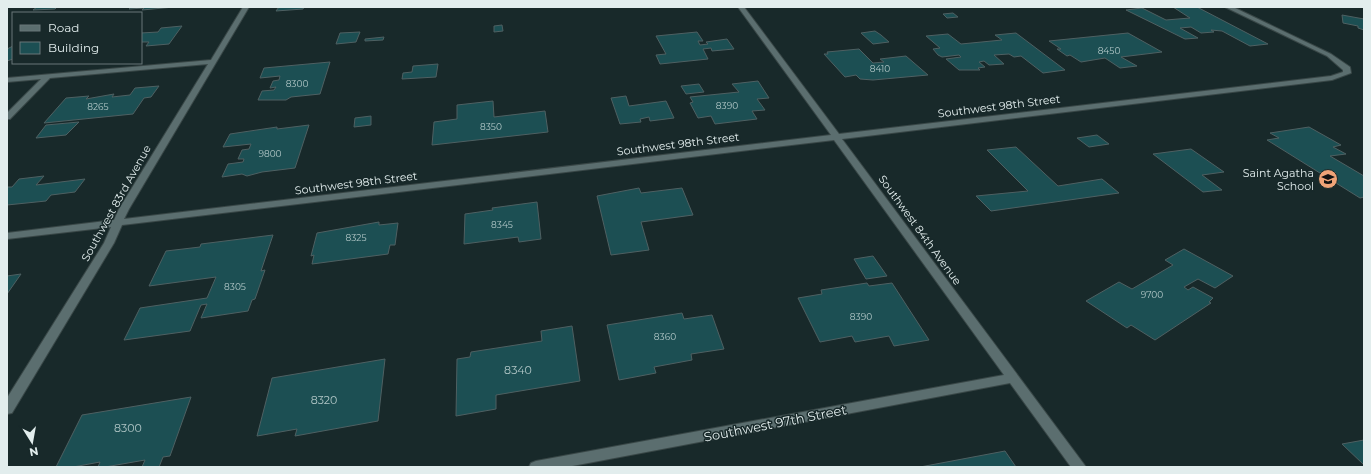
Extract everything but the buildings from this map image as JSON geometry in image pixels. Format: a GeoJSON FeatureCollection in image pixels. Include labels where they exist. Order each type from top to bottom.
{"type":"FeatureCollection","features":[{"type":"Feature","properties":{"kind":"street","name":"Southwest 83rd Avenue"},"geometry":{"type":"LineString","coordinates":[[7,409],[109,243],[124,209],[211,62],[246,7]]}},
{"type":"Feature","properties":{"kind":"street","name":"Southwest 84th Avenue"},"geometry":{"type":"LineString","coordinates":[[741,7],[1079,467]]}},
{"type":"Feature","properties":{"kind":"street","name":"Southwest 98th Street"},"geometry":{"type":"LineString","coordinates":[[7,236],[1332,78],[1347,73],[1347,69],[1328,54],[1228,7]]}},
{"type":"Feature","properties":{"kind":"street"},"geometry":{"type":"LineString","coordinates":[[7,80],[211,62]]}},
{"type":"Feature","properties":{"kind":"street"},"geometry":{"type":"LineString","coordinates":[[7,117],[48,76]]}},
{"type":"Feature","properties":{"kind":"street","name":"Southwest 97th Street"},"geometry":{"type":"LineString","coordinates":[[536,467],[1014,378]]}},
{"type":"Feature","properties":{"kind":"place","name":"Saint Agatha School"},"geometry":{"type":"Point","coordinates":[1328,179]}}]}
